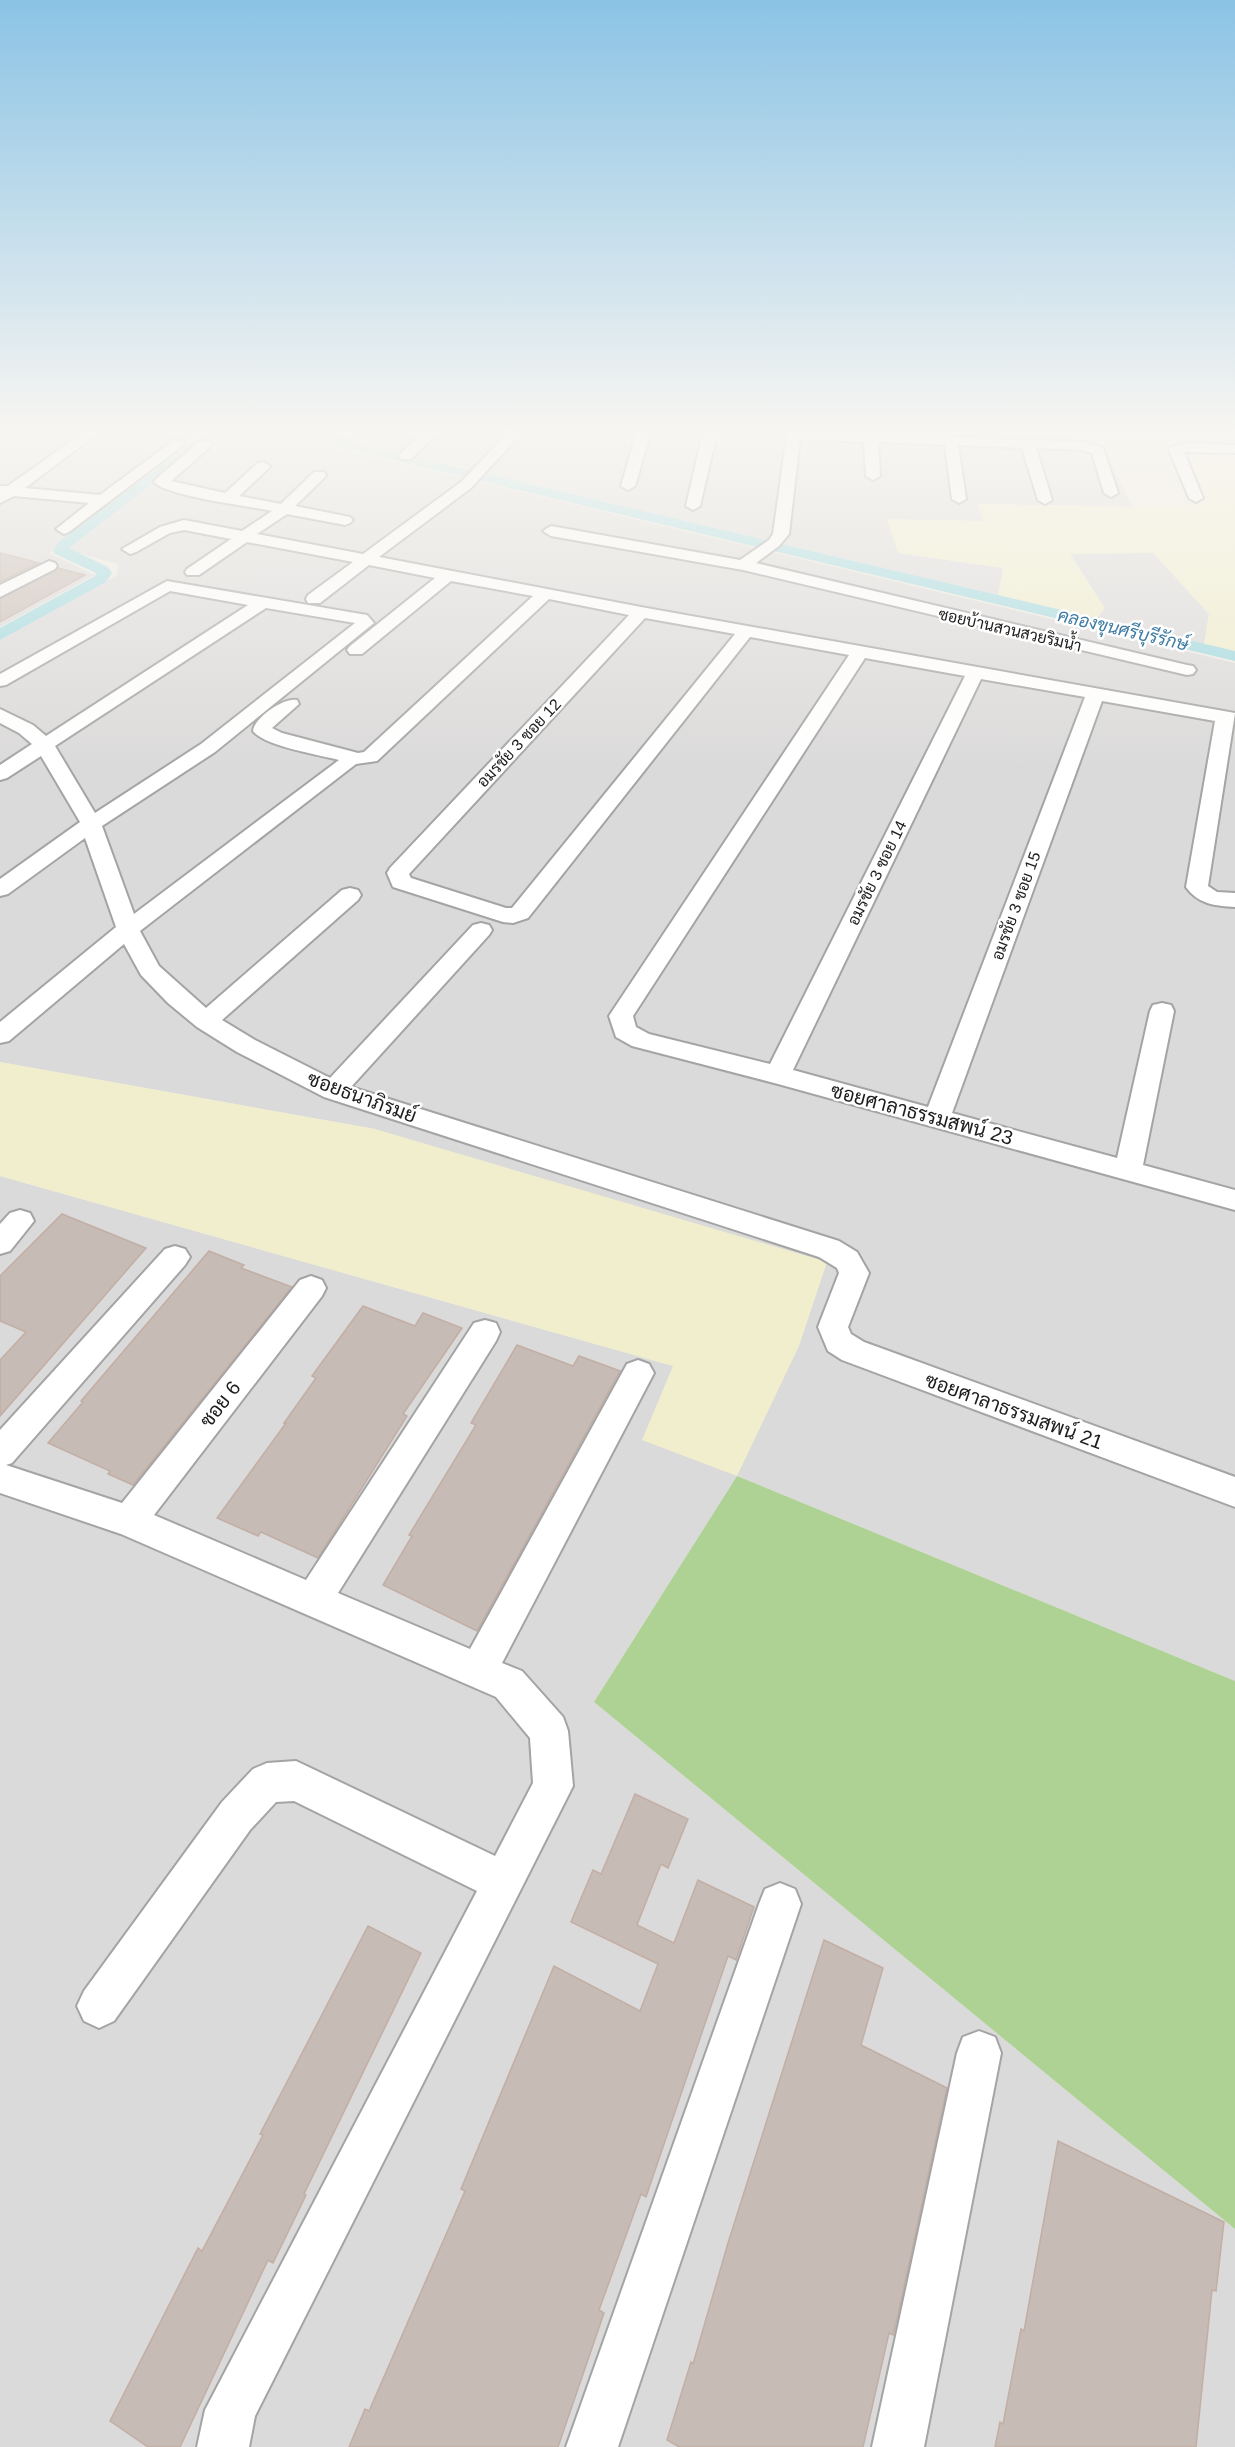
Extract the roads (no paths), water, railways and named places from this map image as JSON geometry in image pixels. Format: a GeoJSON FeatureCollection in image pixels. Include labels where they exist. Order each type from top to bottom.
{"type":"FeatureCollection","features":[{"type":"Feature","properties":{"kind":"street"},"geometry":{"type":"LineString","coordinates":[[130,549],[144,542]]}},
{"type":"Feature","properties":{"kind":"street"},"geometry":{"type":"LineString","coordinates":[[193,572],[235,542]]}},
{"type":"Feature","properties":{"kind":"street"},"geometry":{"type":"LineString","coordinates":[[270,542],[640,612],[1230,718],[1197,887],[1201,894],[1211,898],[1235,900]]}},
{"type":"Feature","properties":{"kind":"street"},"geometry":{"type":"LineString","coordinates":[[314,599],[389,542]]}},
{"type":"Feature","properties":{"kind":"street","name":"ซอยบ้านสวนสวยริมน้ำ"},"geometry":{"type":"LineString","coordinates":[[614,542],[742,565],[1187,670]]}},
{"type":"Feature","properties":{"kind":"street"},"geometry":{"type":"LineString","coordinates":[[742,565],[775,542]]}},
{"type":"Feature","properties":{"kind":"street"},"geometry":{"type":"LineString","coordinates":[[0,592],[49,566]]}},
{"type":"Feature","properties":{"kind":"street"},"geometry":{"type":"LineString","coordinates":[[447,576],[263,726],[263,731],[275,737],[358,759],[370,757],[545,594]]}},
{"type":"Feature","properties":{"kind":"street"},"geometry":{"type":"LineString","coordinates":[[0,681],[162,587],[171,585],[361,619],[366,623],[208,748],[91,824],[0,890]]}},
{"type":"Feature","properties":{"kind":"street"},"geometry":{"type":"LineString","coordinates":[[0,774],[266,601]]}},
{"type":"Feature","properties":{"kind":"street","name":"อมรชัย 3 ซอย 12"},"geometry":{"type":"LineString","coordinates":[[640,612],[398,873],[401,882],[503,915],[513,916],[520,913],[746,631]]}},
{"type":"Feature","properties":{"kind":"street","name":"ซอยศาลาธรรมสพน์ 23"},"geometry":{"type":"LineString","coordinates":[[860,652],[621,1016],[625,1031],[641,1040],[778,1075],[1235,1200]]}},
{"type":"Feature","properties":{"kind":"street","name":"อมรชัย 3 ซอย 14"},"geometry":{"type":"LineString","coordinates":[[778,1075],[976,671]]}},
{"type":"Feature","properties":{"kind":"street","name":"อมรชัย 3 ซอย 15"},"geometry":{"type":"LineString","coordinates":[[937,1119],[1096,693]]}},
{"type":"Feature","properties":{"kind":"street","name":"ซอยธนาภิรมย์"},"geometry":{"type":"LineString","coordinates":[[0,715],[26,729],[45,745],[91,824],[128,929],[149,970],[177,998],[206,1021],[246,1046],[333,1091],[828,1250],[847,1260],[854,1274],[844,1298]]}},
{"type":"Feature","properties":{"kind":"street"},"geometry":{"type":"LineString","coordinates":[[0,1035],[128,929],[346,764]]}},
{"type":"Feature","properties":{"kind":"street"},"geometry":{"type":"LineString","coordinates":[[206,1021],[350,895]]}},
{"type":"Feature","properties":{"kind":"street"},"geometry":{"type":"LineString","coordinates":[[333,1091],[481,930]]}},
{"type":"Feature","properties":{"kind":"street"},"geometry":{"type":"LineString","coordinates":[[1128,1170],[1162,1011]]}},
{"type":"Feature","properties":{"kind":"street"},"geometry":{"type":"LineString","coordinates":[[0,1243],[20,1221]]}},
{"type":"Feature","properties":{"kind":"street"},"geometry":{"type":"LineString","coordinates":[[0,1452],[175,1257]]}},
{"type":"Feature","properties":{"kind":"street","name":"ซอย 6"},"geometry":{"type":"LineString","coordinates":[[129,1521],[311,1287]]}},
{"type":"Feature","properties":{"kind":"street","name":"ซอยศาลาธรรมสพน์ 21"},"geometry":{"type":"LineString","coordinates":[[844,1298],[832,1327],[839,1342],[854,1351],[1235,1492]]}},
{"type":"Feature","properties":{"kind":"street"},"geometry":{"type":"LineString","coordinates":[[313,1600],[485,1332]]}},
{"type":"Feature","properties":{"kind":"street"},"geometry":{"type":"LineString","coordinates":[[478,1671],[638,1373]]}},
{"type":"Feature","properties":{"kind":"street"},"geometry":{"type":"LineString","coordinates":[[0,1478],[129,1521],[509,1684],[549,1731],[552,1786],[231,2410],[223,2447]]}},
{"type":"Feature","properties":{"kind":"street"},"geometry":{"type":"LineString","coordinates":[[99,2006],[236,1816],[267,1783],[296,1781],[503,1882]]}},
{"type":"Feature","properties":{"kind":"street"},"geometry":{"type":"LineString","coordinates":[[592,2447],[780,1904]]}},
{"type":"Feature","properties":{"kind":"street"},"geometry":{"type":"LineString","coordinates":[[898,2447],[979,2053]]}},
{"type":"Feature","properties":{"kind":"waterway"},"geometry":{"type":"LineString","coordinates":[[0,635],[101,579],[103,570],[60,551],[68,542]]}},
{"type":"Feature","properties":{"kind":"waterway","name":"คลองขุนศรีบุรีรักษ์"},"geometry":{"type":"LineString","coordinates":[[756,542],[1235,656]]}}]}
